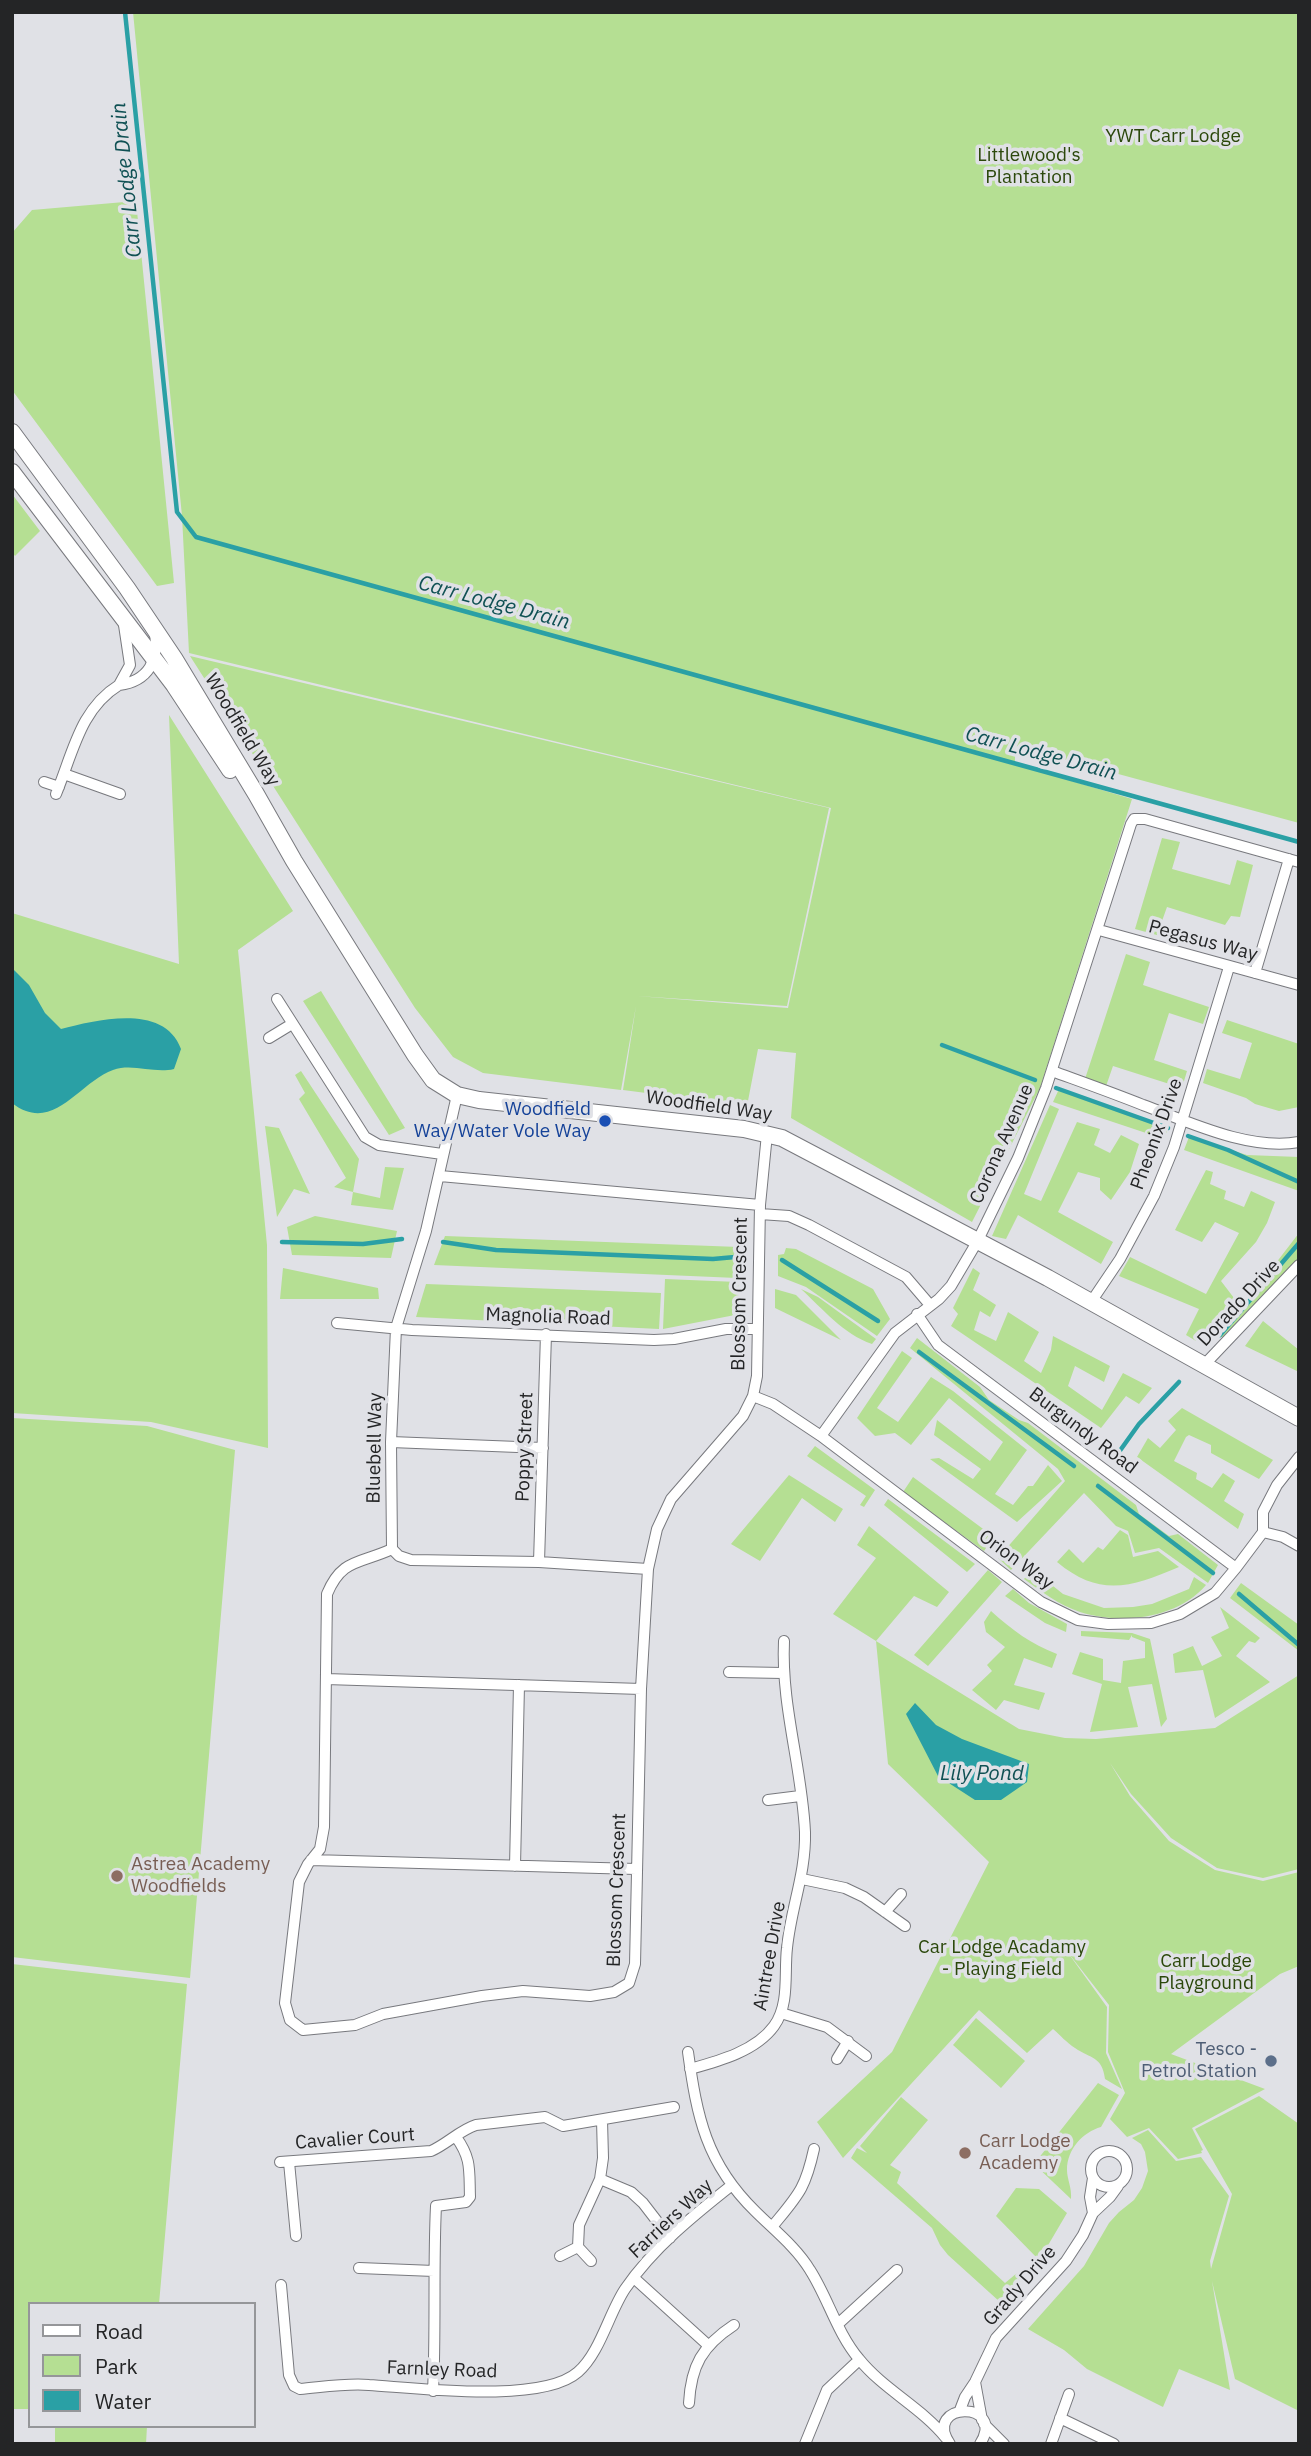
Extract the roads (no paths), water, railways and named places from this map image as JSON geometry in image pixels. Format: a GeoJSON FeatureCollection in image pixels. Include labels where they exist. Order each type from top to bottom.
{"type":"FeatureCollection","features":[{"type":"Feature","properties":{"kind":"street","name":"Woodfield Way"},"geometry":{"type":"LineString","coordinates":[[12,432],[151,623],[256,793],[294,861]]}},
{"type":"Feature","properties":{"kind":"street","name":"Woodfield Way"},"geometry":{"type":"LineString","coordinates":[[12,472],[155,660],[294,861],[433,1080],[457,1095],[479,1100],[744,1129],[782,1138],[1091,1302],[1299,1418]]}},
{"type":"Feature","properties":{"kind":"street","name":"Woodfield Way"},"geometry":{"type":"LineString","coordinates":[[119,685],[130,665],[123,620]]}},
{"type":"Feature","properties":{"kind":"street","name":"Woodfield Way"},"geometry":{"type":"LineString","coordinates":[[151,623],[156,639],[155,660]]}},
{"type":"Feature","properties":{"kind":"street"},"geometry":{"type":"LineString","coordinates":[[44,782],[58,791],[88,714],[100,698],[119,685],[141,678],[150,670],[155,660]]}},
{"type":"Feature","properties":{"kind":"street"},"geometry":{"type":"LineString","coordinates":[[64,774],[120,794]]}},
{"type":"Feature","properties":{"kind":"street","name":"Corona Avenue"},"geometry":{"type":"LineString","coordinates":[[821,1436],[895,1333],[939,1299],[951,1286],[977,1242],[1018,1158],[1052,1071],[1131,824],[1135,819],[1146,819],[1294,860]]}},
{"type":"Feature","properties":{"kind":"street"},"geometry":{"type":"LineString","coordinates":[[1255,973],[1294,860]]}},
{"type":"Feature","properties":{"kind":"street","name":"Pegasus Way"},"geometry":{"type":"LineString","coordinates":[[1099,930],[1299,985]]}},
{"type":"Feature","properties":{"kind":"street","name":"Pheonix Drive"},"geometry":{"type":"LineString","coordinates":[[1091,1302],[1120,1259],[1154,1196],[1183,1120],[1230,967]]}},
{"type":"Feature","properties":{"kind":"street"},"geometry":{"type":"LineString","coordinates":[[277,999],[365,1137],[379,1145],[442,1154]]}},
{"type":"Feature","properties":{"kind":"street"},"geometry":{"type":"LineString","coordinates":[[269,1038],[292,1024]]}},
{"type":"Feature","properties":{"kind":"street"},"geometry":{"type":"LineString","coordinates":[[1052,1071],[1183,1120],[1262,1143],[1299,1142]]}},
{"type":"Feature","properties":{"kind":"street","name":"Bluebell Way"},"geometry":{"type":"LineString","coordinates":[[392,1549],[391,1442],[396,1328],[440,1176],[442,1154],[457,1095]]}},
{"type":"Feature","properties":{"kind":"street","name":"Blossom Crescent"},"geometry":{"type":"LineString","coordinates":[[392,1549],[349,1565],[335,1575],[327,1594],[324,1827],[320,1849],[299,1882],[285,2004],[290,2020],[303,2030],[355,2025],[383,2014],[523,1991],[590,1996],[614,1992],[629,1983],[635,1964],[641,1689],[648,1569],[657,1529],[671,1499],[743,1416],[753,1396],[757,1376],[760,1210],[767,1134]]}},
{"type":"Feature","properties":{"kind":"street"},"geometry":{"type":"LineString","coordinates":[[440,1176],[760,1210],[789,1216],[906,1277],[930,1305]]}},
{"type":"Feature","properties":{"kind":"street","name":"Dorado Drive"},"geometry":{"type":"LineString","coordinates":[[1205,1364],[1299,1265]]}},
{"type":"Feature","properties":{"kind":"street","name":"Burgundy Road"},"geometry":{"type":"LineString","coordinates":[[917,1314],[938,1345],[1236,1568]]}},
{"type":"Feature","properties":{"kind":"street","name":"Magnolia Road"},"geometry":{"type":"LineString","coordinates":[[337,1323],[396,1328],[664,1339],[726,1329],[757,1329]]}},
{"type":"Feature","properties":{"kind":"street","name":"Poppy Street"},"geometry":{"type":"LineString","coordinates":[[539,1562],[546,1334]]}},
{"type":"Feature","properties":{"kind":"street","name":"Orion Way"},"geometry":{"type":"LineString","coordinates":[[753,1396],[773,1404],[821,1436],[1041,1602],[1078,1620],[1108,1625],[1151,1623],[1180,1614],[1215,1593],[1262,1532],[1263,1512],[1277,1485],[1299,1457]]}},
{"type":"Feature","properties":{"kind":"street"},"geometry":{"type":"LineString","coordinates":[[391,1442],[543,1448]]}},
{"type":"Feature","properties":{"kind":"street"},"geometry":{"type":"LineString","coordinates":[[1262,1532],[1283,1537],[1299,1546]]}},
{"type":"Feature","properties":{"kind":"street"},"geometry":{"type":"LineString","coordinates":[[392,1549],[399,1556],[411,1560],[539,1562],[648,1569]]}},
{"type":"Feature","properties":{"kind":"street","name":"Aintree Drive"},"geometry":{"type":"LineString","coordinates":[[690,2069],[721,2060],[762,2039],[781,2013],[787,1949],[802,1879],[804,1830],[783,1673],[785,1641]]}},
{"type":"Feature","properties":{"kind":"street"},"geometry":{"type":"LineString","coordinates":[[729,1672],[783,1673]]}},
{"type":"Feature","properties":{"kind":"street"},"geometry":{"type":"LineString","coordinates":[[326,1679],[641,1689]]}},
{"type":"Feature","properties":{"kind":"street"},"geometry":{"type":"LineString","coordinates":[[516,1866],[519,1685]]}},
{"type":"Feature","properties":{"kind":"street"},"geometry":{"type":"LineString","coordinates":[[768,1800],[800,1796]]}},
{"type":"Feature","properties":{"kind":"street"},"geometry":{"type":"LineString","coordinates":[[311,1860],[636,1869]]}},
{"type":"Feature","properties":{"kind":"street"},"geometry":{"type":"LineString","coordinates":[[802,1879],[845,1888],[864,1897],[905,1926]]}},
{"type":"Feature","properties":{"kind":"street"},"geometry":{"type":"LineString","coordinates":[[885,1912],[901,1894]]}},
{"type":"Feature","properties":{"kind":"street"},"geometry":{"type":"LineString","coordinates":[[781,2013],[827,2027],[866,2056]]}},
{"type":"Feature","properties":{"kind":"street"},"geometry":{"type":"LineString","coordinates":[[837,2059],[848,2041]]}},
{"type":"Feature","properties":{"kind":"street"},"geometry":{"type":"LineString","coordinates":[[688,2052],[695,2103],[705,2136],[732,2185],[809,2268],[846,2341],[859,2360],[899,2397],[923,2412],[948,2442]]}},
{"type":"Feature","properties":{"kind":"street","name":"Cavalier Court"},"geometry":{"type":"LineString","coordinates":[[296,2236],[285,2162],[431,2151],[466,2128],[476,2125],[545,2117],[563,2126],[674,2107]]}},
{"type":"Feature","properties":{"kind":"street"},"geometry":{"type":"LineString","coordinates":[[591,2261],[578,2247],[579,2225],[600,2179],[603,2158],[602,2120]]}},
{"type":"Feature","properties":{"kind":"street"},"geometry":{"type":"LineString","coordinates":[[433,2390],[436,2206],[466,2202],[470,2196],[466,2151],[456,2137]]}},
{"type":"Feature","properties":{"kind":"street"},"geometry":{"type":"LineString","coordinates":[[772,2227],[802,2190],[808,2178],[814,2149]]}},
{"type":"Feature","properties":{"kind":"street","name":"Grady Drive"},"geometry":{"type":"LineString","coordinates":[[948,2442],[946,2422],[957,2412],[996,2339],[1066,2261],[1093,2213],[1118,2186],[1125,2173],[1122,2157],[1109,2150],[1096,2157],[1092,2164],[1090,2197],[1093,2213]]}},
{"type":"Feature","properties":{"kind":"street"},"geometry":{"type":"LineString","coordinates":[[1093,2178],[1104,2187],[1118,2186]]}},
{"type":"Feature","properties":{"kind":"street"},"geometry":{"type":"LineString","coordinates":[[600,2179],[632,2192],[670,2238]]}},
{"type":"Feature","properties":{"kind":"street","name":"Farriers Way"},"geometry":{"type":"LineString","coordinates":[[634,2278],[670,2238],[732,2185]]}},
{"type":"Feature","properties":{"kind":"street"},"geometry":{"type":"LineString","coordinates":[[560,2256],[578,2247]]}},
{"type":"Feature","properties":{"kind":"street"},"geometry":{"type":"LineString","coordinates":[[359,2268],[434,2271]]}},
{"type":"Feature","properties":{"kind":"street"},"geometry":{"type":"LineString","coordinates":[[838,2324],[897,2270]]}},
{"type":"Feature","properties":{"kind":"street"},"geometry":{"type":"LineString","coordinates":[[634,2278],[709,2346]]}},
{"type":"Feature","properties":{"kind":"street","name":"Farnley Road"},"geometry":{"type":"LineString","coordinates":[[281,2285],[289,2375],[294,2386],[300,2389],[366,2385],[485,2391],[548,2386],[564,2382],[579,2371],[591,2357],[612,2312],[634,2278]]}},
{"type":"Feature","properties":{"kind":"street"},"geometry":{"type":"LineString","coordinates":[[688,2403],[690,2380],[699,2357],[734,2325]]}},
{"type":"Feature","properties":{"kind":"street"},"geometry":{"type":"LineString","coordinates":[[805,2444],[827,2390],[859,2360]]}},
{"type":"Feature","properties":{"kind":"street"},"geometry":{"type":"LineString","coordinates":[[975,2382],[985,2434],[980,2444]]}},
{"type":"Feature","properties":{"kind":"street"},"geometry":{"type":"LineString","coordinates":[[1051,2444],[1069,2394]]}},
{"type":"Feature","properties":{"kind":"street"},"geometry":{"type":"LineString","coordinates":[[923,2412],[974,2412],[1004,2444]]}},
{"type":"Feature","properties":{"kind":"street"},"geometry":{"type":"LineString","coordinates":[[1060,2418],[1114,2444]]}},
{"type":"Feature","properties":{"kind":"water"},"geometry":{"type":"Polygon","coordinates":[[[12,968],[29,985],[45,1013],[61,1029],[128,1018],[160,1025],[172,1035],[181,1049],[174,1069],[113,1070],[65,1103],[40,1113],[27,1111],[12,1103],[12,968]]]}},
{"type":"Feature","properties":{"kind":"water","name":"Lily Pond"},"geometry":{"type":"Polygon","coordinates":[[[915,1703],[936,1725],[962,1739],[1029,1764],[1027,1782],[1001,1800],[975,1800],[938,1776],[906,1714],[915,1703]]]}},
{"type":"Feature","properties":{"kind":"waterway","name":"Carr Lodge Drain"},"geometry":{"type":"LineString","coordinates":[[125,12],[177,512],[196,537],[1299,842]]}},
{"type":"Feature","properties":{"kind":"waterway"},"geometry":{"type":"LineString","coordinates":[[942,1045],[1035,1080]]}},
{"type":"Feature","properties":{"kind":"waterway"},"geometry":{"type":"LineString","coordinates":[[1056,1088],[1168,1128]]}},
{"type":"Feature","properties":{"kind":"waterway"},"geometry":{"type":"LineString","coordinates":[[1188,1136],[1228,1150],[1299,1182]]}},
{"type":"Feature","properties":{"kind":"waterway"},"geometry":{"type":"LineString","coordinates":[[282,1242],[363,1244],[402,1239]]}},
{"type":"Feature","properties":{"kind":"waterway"},"geometry":{"type":"LineString","coordinates":[[443,1242],[496,1250],[713,1259],[735,1257]]}},
{"type":"Feature","properties":{"kind":"waterway"},"geometry":{"type":"LineString","coordinates":[[1220,1335],[1299,1243]]}},
{"type":"Feature","properties":{"kind":"waterway"},"geometry":{"type":"LineString","coordinates":[[782,1260],[878,1321]]}},
{"type":"Feature","properties":{"kind":"waterway"},"geometry":{"type":"LineString","coordinates":[[919,1352],[1074,1466]]}},
{"type":"Feature","properties":{"kind":"waterway"},"geometry":{"type":"LineString","coordinates":[[1119,1452],[1139,1424],[1179,1382]]}},
{"type":"Feature","properties":{"kind":"waterway"},"geometry":{"type":"LineString","coordinates":[[1098,1486],[1213,1573]]}},
{"type":"Feature","properties":{"kind":"waterway"},"geometry":{"type":"LineString","coordinates":[[1239,1594],[1299,1645]]}},
{"type":"Feature","properties":{"kind":"place","name":"Woodfield Way/Water Vole Way"},"geometry":{"type":"Point","coordinates":[605,1121]}},
{"type":"Feature","properties":{"kind":"place","name":"Astrea Academy Woodfields"},"geometry":{"type":"Point","coordinates":[117,1876]}},
{"type":"Feature","properties":{"kind":"place","name":"Tesco - Petrol Station"},"geometry":{"type":"Point","coordinates":[1271,2061]}},
{"type":"Feature","properties":{"kind":"place","name":"Carr Lodge Academy"},"geometry":{"type":"Point","coordinates":[965,2153]}},
{"type":"Feature","properties":{"kind":"park label","name":"YWT Carr Lodge"},"geometry":{"type":"Point","coordinates":[1173,137]}},
{"type":"Feature","properties":{"kind":"park label","name":"Littlewood's Plantation"},"geometry":{"type":"Point","coordinates":[1029,167]}},
{"type":"Feature","properties":{"kind":"park label","name":"Car Lodge Acadamy - Playing Field"},"geometry":{"type":"Point","coordinates":[1002,1959]}},
{"type":"Feature","properties":{"kind":"park label","name":"Carr Lodge Playground"},"geometry":{"type":"Point","coordinates":[1206,1973]}}]}
